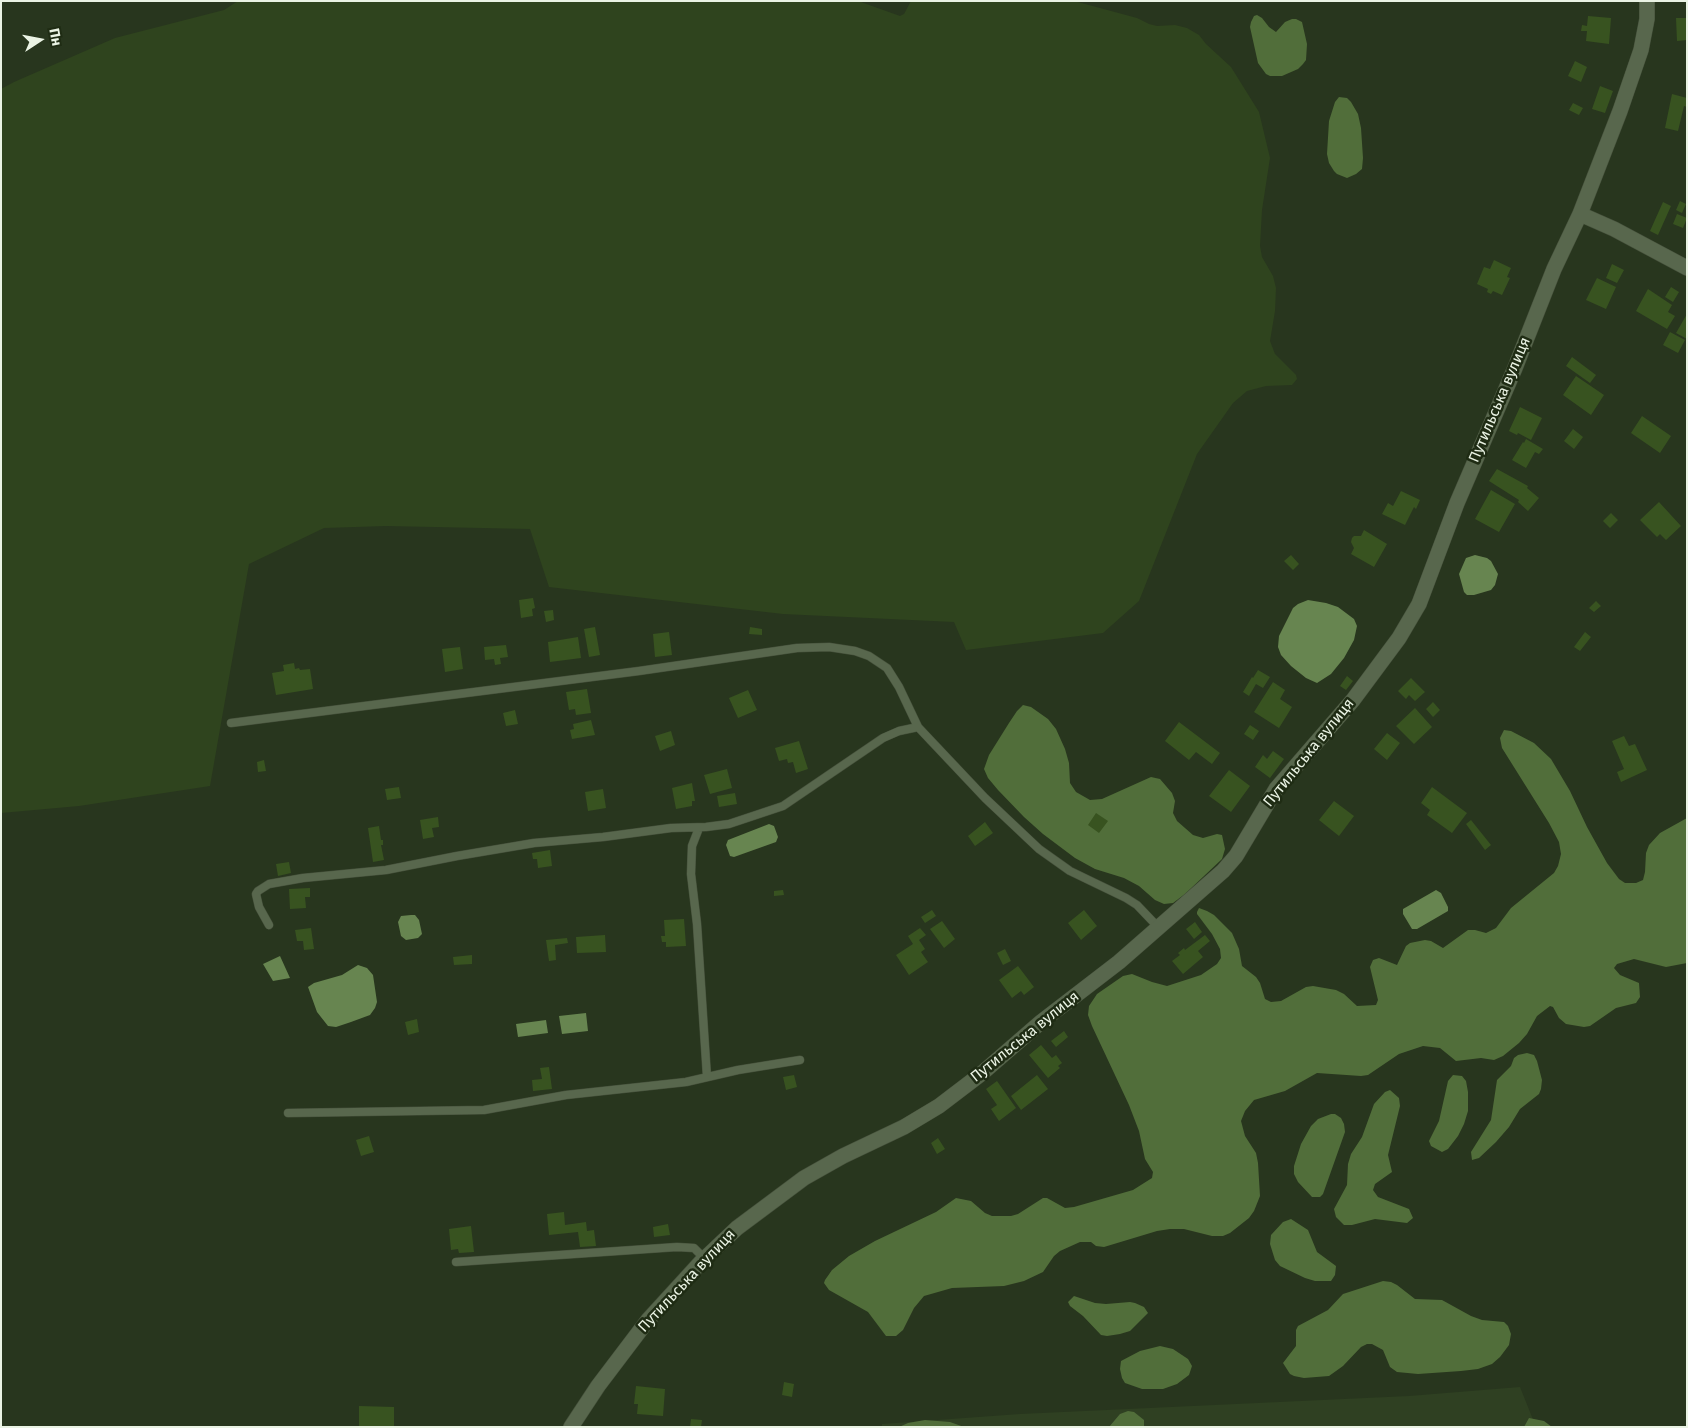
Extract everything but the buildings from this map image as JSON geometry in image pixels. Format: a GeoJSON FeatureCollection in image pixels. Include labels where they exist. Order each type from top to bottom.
{"type":"FeatureCollection","features":[{"type":"Feature","properties":{"kind":"street","name":"Путильська вулиця"},"geometry":{"type":"LineString","coordinates":[[571,1427],[598,1386],[648,1320],[737,1228],[804,1178],[904,1127],[939,1106],[981,1074],[1041,1022],[1119,962],[1229,864],[1244,845],[1259,815],[1276,789],[1341,715],[1389,652],[1412,617],[1426,588],[1463,487],[1554,269],[1580,214],[1620,111],[1641,50],[1647,19],[1647,1]]}},
{"type":"Feature","properties":{"kind":"street"},"geometry":{"type":"LineString","coordinates":[[1580,214],[1622,233],[1687,268]]}},
{"type":"Feature","properties":{"kind":"lane"},"geometry":{"type":"LineString","coordinates":[[231,723],[620,673],[797,648],[829,647],[855,651],[879,662],[895,678],[918,727],[985,798],[1039,849],[1070,872],[1137,905],[1158,927]]}},
{"type":"Feature","properties":{"kind":"lane"},"geometry":{"type":"LineString","coordinates":[[269,925],[259,907],[256,894],[262,887],[279,882],[386,870],[534,843],[622,835],[671,828],[699,828],[729,824],[776,809],[812,787],[882,738],[899,731],[918,727]]}},
{"type":"Feature","properties":{"kind":"lane"},"geometry":{"type":"LineString","coordinates":[[699,828],[692,846],[691,874],[697,924],[707,1077]]}},
{"type":"Feature","properties":{"kind":"lane"},"geometry":{"type":"LineString","coordinates":[[288,1113],[484,1110],[566,1095],[670,1085],[747,1068],[800,1060]]}},
{"type":"Feature","properties":{"kind":"lane"},"geometry":{"type":"LineString","coordinates":[[456,1262],[677,1247],[694,1248],[705,1259]]}},
{"type":"Feature","properties":{"kind":"shaded area"},"geometry":{"type":"Polygon","coordinates":[[[238,1],[858,1],[900,16],[904,14],[911,1],[1074,1],[1137,18],[1157,26],[1175,25],[1187,28],[1199,35],[1231,67],[1259,112],[1270,158],[1262,210],[1260,246],[1262,257],[1273,276],[1276,288],[1275,311],[1270,341],[1275,354],[1296,375],[1297,379],[1292,385],[1266,386],[1247,391],[1233,403],[1197,454],[1139,601],[1103,633],[966,650],[954,622],[783,614],[549,587],[530,529],[386,526],[324,528],[249,564],[210,786],[79,806],[1,813],[1,89],[115,38],[224,10],[238,1]]]}},
{"type":"Feature","properties":{"kind":"shaded area"},"geometry":{"type":"Polygon","coordinates":[[[1257,15],[1276,32],[1285,22],[1292,19],[1302,22],[1307,44],[1306,60],[1298,69],[1282,76],[1266,74],[1258,63],[1250,27],[1254,16],[1257,15]]]}},
{"type":"Feature","properties":{"kind":"shaded area"},"geometry":{"type":"Polygon","coordinates":[[[1339,97],[1347,98],[1351,102],[1358,114],[1361,128],[1362,169],[1347,178],[1334,171],[1329,163],[1327,154],[1329,121],[1335,102],[1339,97]]]}},
{"type":"Feature","properties":{"kind":"shaded area"},"geometry":{"type":"Polygon","coordinates":[[[1475,555],[1491,561],[1498,574],[1495,585],[1491,590],[1467,595],[1464,592],[1459,574],[1466,558],[1475,555]]]}},
{"type":"Feature","properties":{"kind":"shaded area"},"geometry":{"type":"Polygon","coordinates":[[[1308,600],[1338,607],[1354,619],[1357,626],[1354,640],[1344,658],[1331,674],[1317,683],[1306,678],[1291,666],[1281,655],[1278,647],[1279,636],[1293,608],[1308,600]]]}},
{"type":"Feature","properties":{"kind":"shaded area"},"geometry":{"type":"Polygon","coordinates":[[[1023,705],[1031,707],[1048,719],[1056,729],[1069,763],[1070,783],[1076,792],[1090,800],[1102,799],[1151,777],[1160,779],[1172,793],[1175,801],[1173,813],[1177,821],[1193,835],[1203,838],[1217,834],[1222,835],[1225,849],[1222,859],[1185,894],[1173,903],[1164,904],[1155,900],[1139,886],[1124,878],[1095,869],[1075,858],[1043,834],[998,790],[988,778],[984,769],[989,755],[1017,711],[1023,705]]]}},
{"type":"Feature","properties":{"kind":"shaded area"},"geometry":{"type":"Polygon","coordinates":[[[1504,730],[1511,731],[1534,743],[1551,759],[1570,791],[1607,863],[1619,879],[1625,883],[1636,883],[1643,880],[1646,853],[1649,845],[1660,833],[1687,818],[1687,963],[1666,967],[1634,959],[1617,964],[1614,968],[1620,975],[1639,983],[1640,997],[1636,1003],[1616,1008],[1590,1026],[1584,1027],[1566,1024],[1559,1018],[1553,1007],[1550,1006],[1537,1016],[1527,1034],[1519,1043],[1503,1056],[1494,1060],[1481,1058],[1456,1061],[1440,1048],[1423,1046],[1399,1054],[1368,1075],[1317,1073],[1285,1091],[1254,1100],[1245,1111],[1241,1121],[1245,1136],[1256,1153],[1260,1196],[1249,1218],[1230,1233],[1223,1236],[1212,1236],[1184,1229],[1170,1229],[1104,1247],[1096,1246],[1091,1242],[1080,1242],[1060,1251],[1054,1256],[1043,1272],[1024,1281],[1004,1286],[952,1288],[924,1296],[914,1308],[903,1330],[896,1336],[886,1336],[868,1312],[829,1290],[824,1283],[825,1280],[832,1270],[849,1256],[875,1241],[936,1212],[956,1198],[971,1201],[985,1213],[992,1216],[1011,1216],[1018,1214],[1043,1198],[1047,1198],[1065,1208],[1074,1207],[1133,1190],[1152,1178],[1153,1172],[1145,1159],[1139,1131],[1129,1105],[1092,1026],[1088,1015],[1089,1006],[1097,994],[1123,976],[1132,974],[1167,986],[1201,975],[1217,964],[1221,958],[1220,949],[1212,934],[1197,914],[1199,908],[1214,915],[1232,933],[1239,949],[1242,966],[1256,977],[1265,999],[1271,1002],[1281,1001],[1306,987],[1313,986],[1336,990],[1344,994],[1357,1006],[1376,1005],[1378,1000],[1370,967],[1373,960],[1379,958],[1397,965],[1406,946],[1410,943],[1425,940],[1431,941],[1443,948],[1468,930],[1486,933],[1496,928],[1511,908],[1554,873],[1561,854],[1559,842],[1549,823],[1502,748],[1500,738],[1504,730]]]}},
{"type":"Feature","properties":{"kind":"shaded area"},"geometry":{"type":"Polygon","coordinates":[[[769,824],[774,826],[778,837],[776,842],[734,857],[730,856],[726,845],[728,840],[769,824]]]}},
{"type":"Feature","properties":{"kind":"shaded area"},"geometry":{"type":"Polygon","coordinates":[[[1436,890],[1441,893],[1448,911],[1417,929],[1412,929],[1403,914],[1403,909],[1436,890]]]}},
{"type":"Feature","properties":{"kind":"shaded area"},"geometry":{"type":"Polygon","coordinates":[[[415,915],[419,920],[422,934],[418,938],[406,940],[401,936],[398,922],[401,916],[415,915]]]}},
{"type":"Feature","properties":{"kind":"shaded area"},"geometry":{"type":"Polygon","coordinates":[[[280,956],[290,978],[273,981],[263,964],[280,956]]]}},
{"type":"Feature","properties":{"kind":"shaded area"},"geometry":{"type":"Polygon","coordinates":[[[358,965],[367,968],[373,975],[377,1002],[375,1008],[370,1015],[336,1027],[328,1026],[317,1012],[308,987],[314,983],[342,975],[358,965]]]}},
{"type":"Feature","properties":{"kind":"shaded area"},"geometry":{"type":"Polygon","coordinates":[[[586,1013],[588,1031],[562,1034],[559,1016],[586,1013]]]}},
{"type":"Feature","properties":{"kind":"shaded area"},"geometry":{"type":"Polygon","coordinates":[[[546,1020],[548,1033],[518,1037],[516,1024],[546,1020]]]}},
{"type":"Feature","properties":{"kind":"shaded area"},"geometry":{"type":"Polygon","coordinates":[[[1527,1053],[1534,1055],[1537,1061],[1542,1080],[1539,1094],[1520,1109],[1509,1127],[1496,1142],[1479,1158],[1472,1160],[1471,1152],[1491,1120],[1497,1080],[1511,1066],[1514,1058],[1527,1053]]]}},
{"type":"Feature","properties":{"kind":"shaded area"},"geometry":{"type":"Polygon","coordinates":[[[1453,1075],[1462,1076],[1466,1081],[1468,1111],[1458,1136],[1448,1149],[1442,1152],[1431,1146],[1429,1141],[1439,1121],[1448,1081],[1453,1075]]]}},
{"type":"Feature","properties":{"kind":"shaded area"},"geometry":{"type":"Polygon","coordinates":[[[1390,1090],[1399,1098],[1400,1106],[1388,1155],[1392,1172],[1375,1184],[1373,1190],[1378,1197],[1409,1209],[1413,1218],[1407,1223],[1375,1219],[1352,1225],[1344,1225],[1336,1217],[1334,1209],[1347,1185],[1348,1164],[1351,1154],[1362,1137],[1374,1104],[1385,1092],[1390,1090]]]}},
{"type":"Feature","properties":{"kind":"shaded area"},"geometry":{"type":"Polygon","coordinates":[[[1331,1114],[1341,1118],[1345,1132],[1323,1194],[1320,1197],[1312,1197],[1298,1182],[1294,1174],[1294,1166],[1301,1144],[1311,1126],[1318,1119],[1331,1114]]]}},
{"type":"Feature","properties":{"kind":"shaded area"},"geometry":{"type":"Polygon","coordinates":[[[1291,1219],[1308,1230],[1317,1252],[1336,1266],[1335,1275],[1331,1281],[1315,1281],[1305,1278],[1280,1266],[1275,1260],[1270,1244],[1271,1235],[1283,1222],[1291,1219]]]}},
{"type":"Feature","properties":{"kind":"shaded area"},"geometry":{"type":"Polygon","coordinates":[[[1383,1281],[1397,1285],[1415,1299],[1442,1300],[1482,1320],[1504,1322],[1511,1334],[1509,1345],[1492,1364],[1478,1369],[1418,1374],[1397,1372],[1390,1367],[1383,1350],[1372,1344],[1367,1344],[1361,1347],[1343,1366],[1329,1376],[1304,1378],[1290,1374],[1283,1363],[1296,1346],[1296,1330],[1298,1326],[1328,1310],[1343,1294],[1383,1281]]]}},
{"type":"Feature","properties":{"kind":"shaded area"},"geometry":{"type":"Polygon","coordinates":[[[1074,1296],[1095,1303],[1135,1303],[1144,1307],[1148,1313],[1130,1331],[1107,1336],[1101,1335],[1083,1316],[1070,1306],[1068,1302],[1074,1296]]]}},
{"type":"Feature","properties":{"kind":"shaded area"},"geometry":{"type":"Polygon","coordinates":[[[1160,1346],[1173,1349],[1188,1359],[1192,1366],[1189,1375],[1177,1384],[1163,1389],[1142,1389],[1125,1383],[1120,1369],[1121,1361],[1140,1351],[1160,1346]]]}},
{"type":"Feature","properties":{"kind":"shaded area"},"geometry":{"type":"Polygon","coordinates":[[[1520,1387],[1536,1427],[882,1427],[882,1424],[1020,1414],[1409,1396],[1520,1387]]]}},
{"type":"Feature","properties":{"kind":"shaded area"},"geometry":{"type":"Polygon","coordinates":[[[1128,1411],[1134,1412],[1144,1420],[1144,1427],[1109,1427],[1120,1414],[1128,1411]]]}},
{"type":"Feature","properties":{"kind":"shaded area"},"geometry":{"type":"Polygon","coordinates":[[[1529,1418],[1544,1421],[1552,1427],[1524,1427],[1529,1418]]]}},
{"type":"Feature","properties":{"kind":"shaded area"},"geometry":{"type":"Polygon","coordinates":[[[925,1420],[950,1422],[964,1427],[899,1427],[908,1423],[925,1420]]]}}]}
